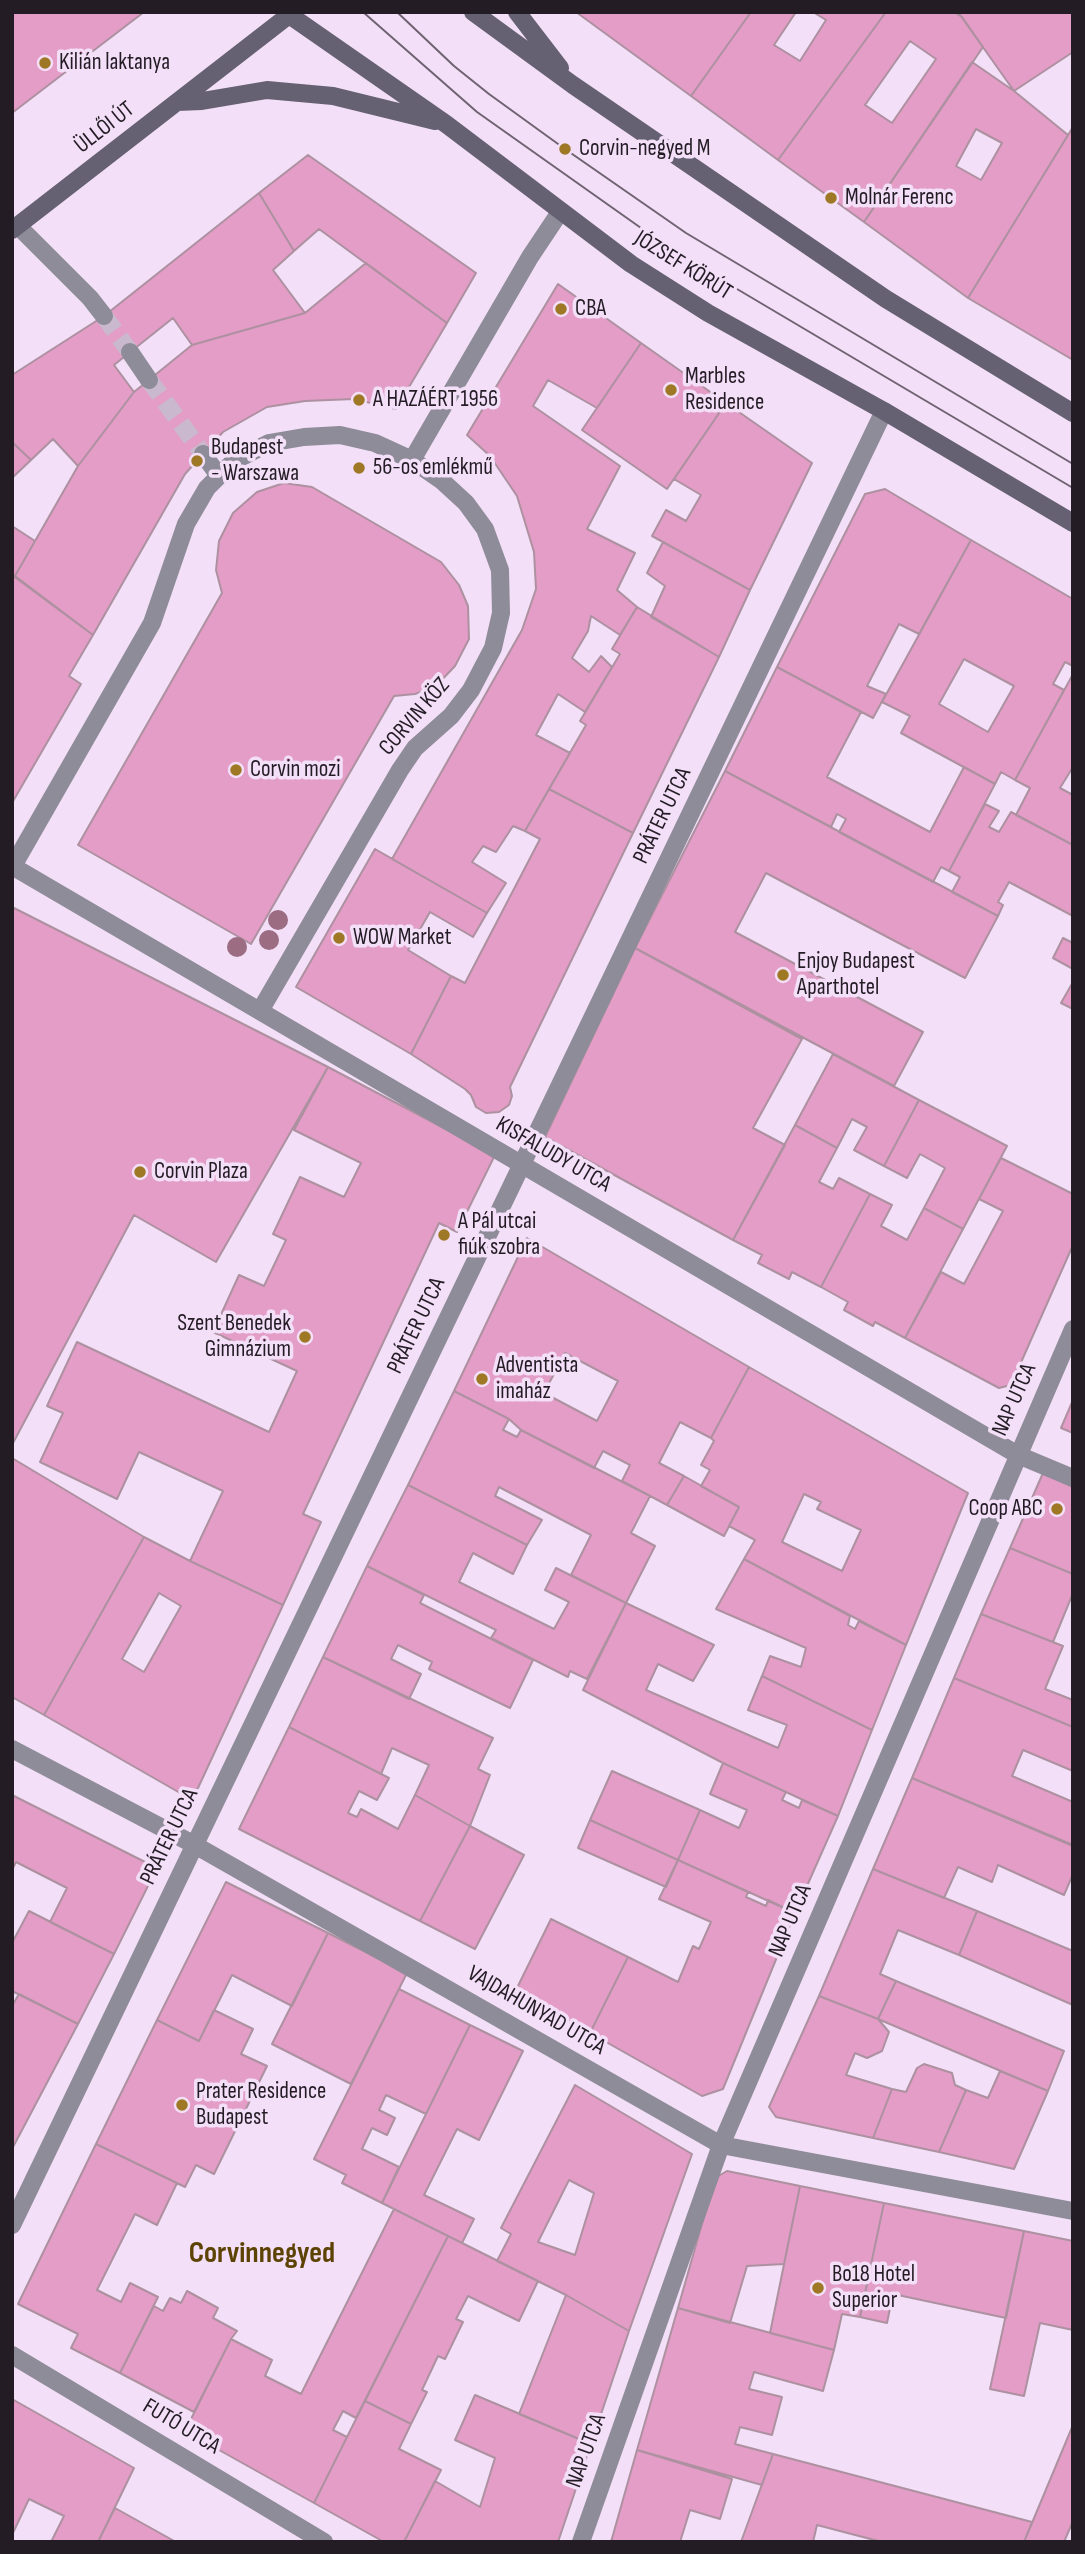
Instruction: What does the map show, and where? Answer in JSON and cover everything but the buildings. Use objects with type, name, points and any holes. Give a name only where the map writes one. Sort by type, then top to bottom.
[{"type":"main road","points":[[473,12],[573,85],[886,299],[1073,413]]},
{"type":"main road","points":[[517,12],[573,85]]},
{"type":"main road","name":"ÜLLŐI ÚT","points":[[15,228],[289,13]]},
{"type":"main road","name":"JÓZSEF KÖRÚT","points":[[289,13],[446,124],[631,264],[709,313],[884,411],[1073,523]]},
{"type":"main road","points":[[177,102],[202,101],[267,90],[332,96],[446,124]]},
{"type":"street","points":[[412,460],[530,257],[560,212]]},
{"type":"street","points":[[15,228],[90,298],[104,316]]},
{"type":"street","points":[[130,352],[149,380]]},
{"type":"street","name":"PRÁTER UTCA","points":[[12,2225],[884,411]]},
{"type":"street","name":"CORVIN KÖZ","points":[[12,866],[152,623],[186,524],[207,488],[234,461],[270,443],[304,437],[340,435],[375,443],[412,460],[466,503],[485,528],[500,570],[501,613],[493,648],[471,690],[451,716],[415,748],[400,770],[260,1011]]},
{"type":"street","points":[[203,454],[219,477]]},
{"type":"street","name":"KISFALUDY UTCA","points":[[12,866],[1018,1455],[1073,1478]]},
{"type":"street","name":"NAP UTCA","points":[[581,2542],[721,2145],[1073,1329]]},
{"type":"street","name":"VAJDAHUNYAD UTCA","points":[[12,1749],[193,1844],[721,2145],[1073,2211]]},
{"type":"street","name":"FUTÓ UTCA","points":[[12,2355],[324,2542]]},
{"type":"tunnel","points":[[104,316],[130,352]]},
{"type":"tunnel","points":[[149,380],[203,454]]},
{"type":"tram line","points":[[363,12],[477,112],[641,228],[710,273],[1073,488]]},
{"type":"tram line","points":[[397,12],[454,66],[489,94],[686,233],[1073,464]]},
{"type":"place","name":"Kilián laktanya","points":[[45,63]]},
{"type":"place","name":"Corvin-negyed M","points":[[565,149]]},
{"type":"place","name":"Molnár Ferenc","points":[[831,198]]},
{"type":"place","name":"CBA","points":[[561,309]]},
{"type":"place","name":"Marbles Residence","points":[[671,390]]},
{"type":"place","name":"A HAZÁÉRT 1956","points":[[359,400]]},
{"type":"place","name":"Budapest - Warszawa","points":[[197,461]]},
{"type":"place","name":"56-os emlékmű","points":[[359,468]]},
{"type":"place","name":"Corvin mozi","points":[[236,770]]},
{"type":"place","name":"WOW Market","points":[[339,938]]},
{"type":"place","name":"Enjoy Budapest Aparthotel","points":[[783,975]]},
{"type":"place","name":"Corvin Plaza","points":[[140,1172]]},
{"type":"place","name":"A Pál utcai fiúk szobra","points":[[444,1235]]},
{"type":"place","name":"Szent Benedek Gimnázium","points":[[305,1337]]},
{"type":"place","name":"Adventista imaház","points":[[482,1379]]},
{"type":"place","name":"Coop ABC","points":[[1057,1509]]},
{"type":"place","name":"Prater Residence Budapest","points":[[182,2105]]},
{"type":"place","name":"Bo18 Hotel Superior","points":[[818,2288]]},
{"type":"district","name":"Corvinnegyed","points":[[262,2254]]}]
